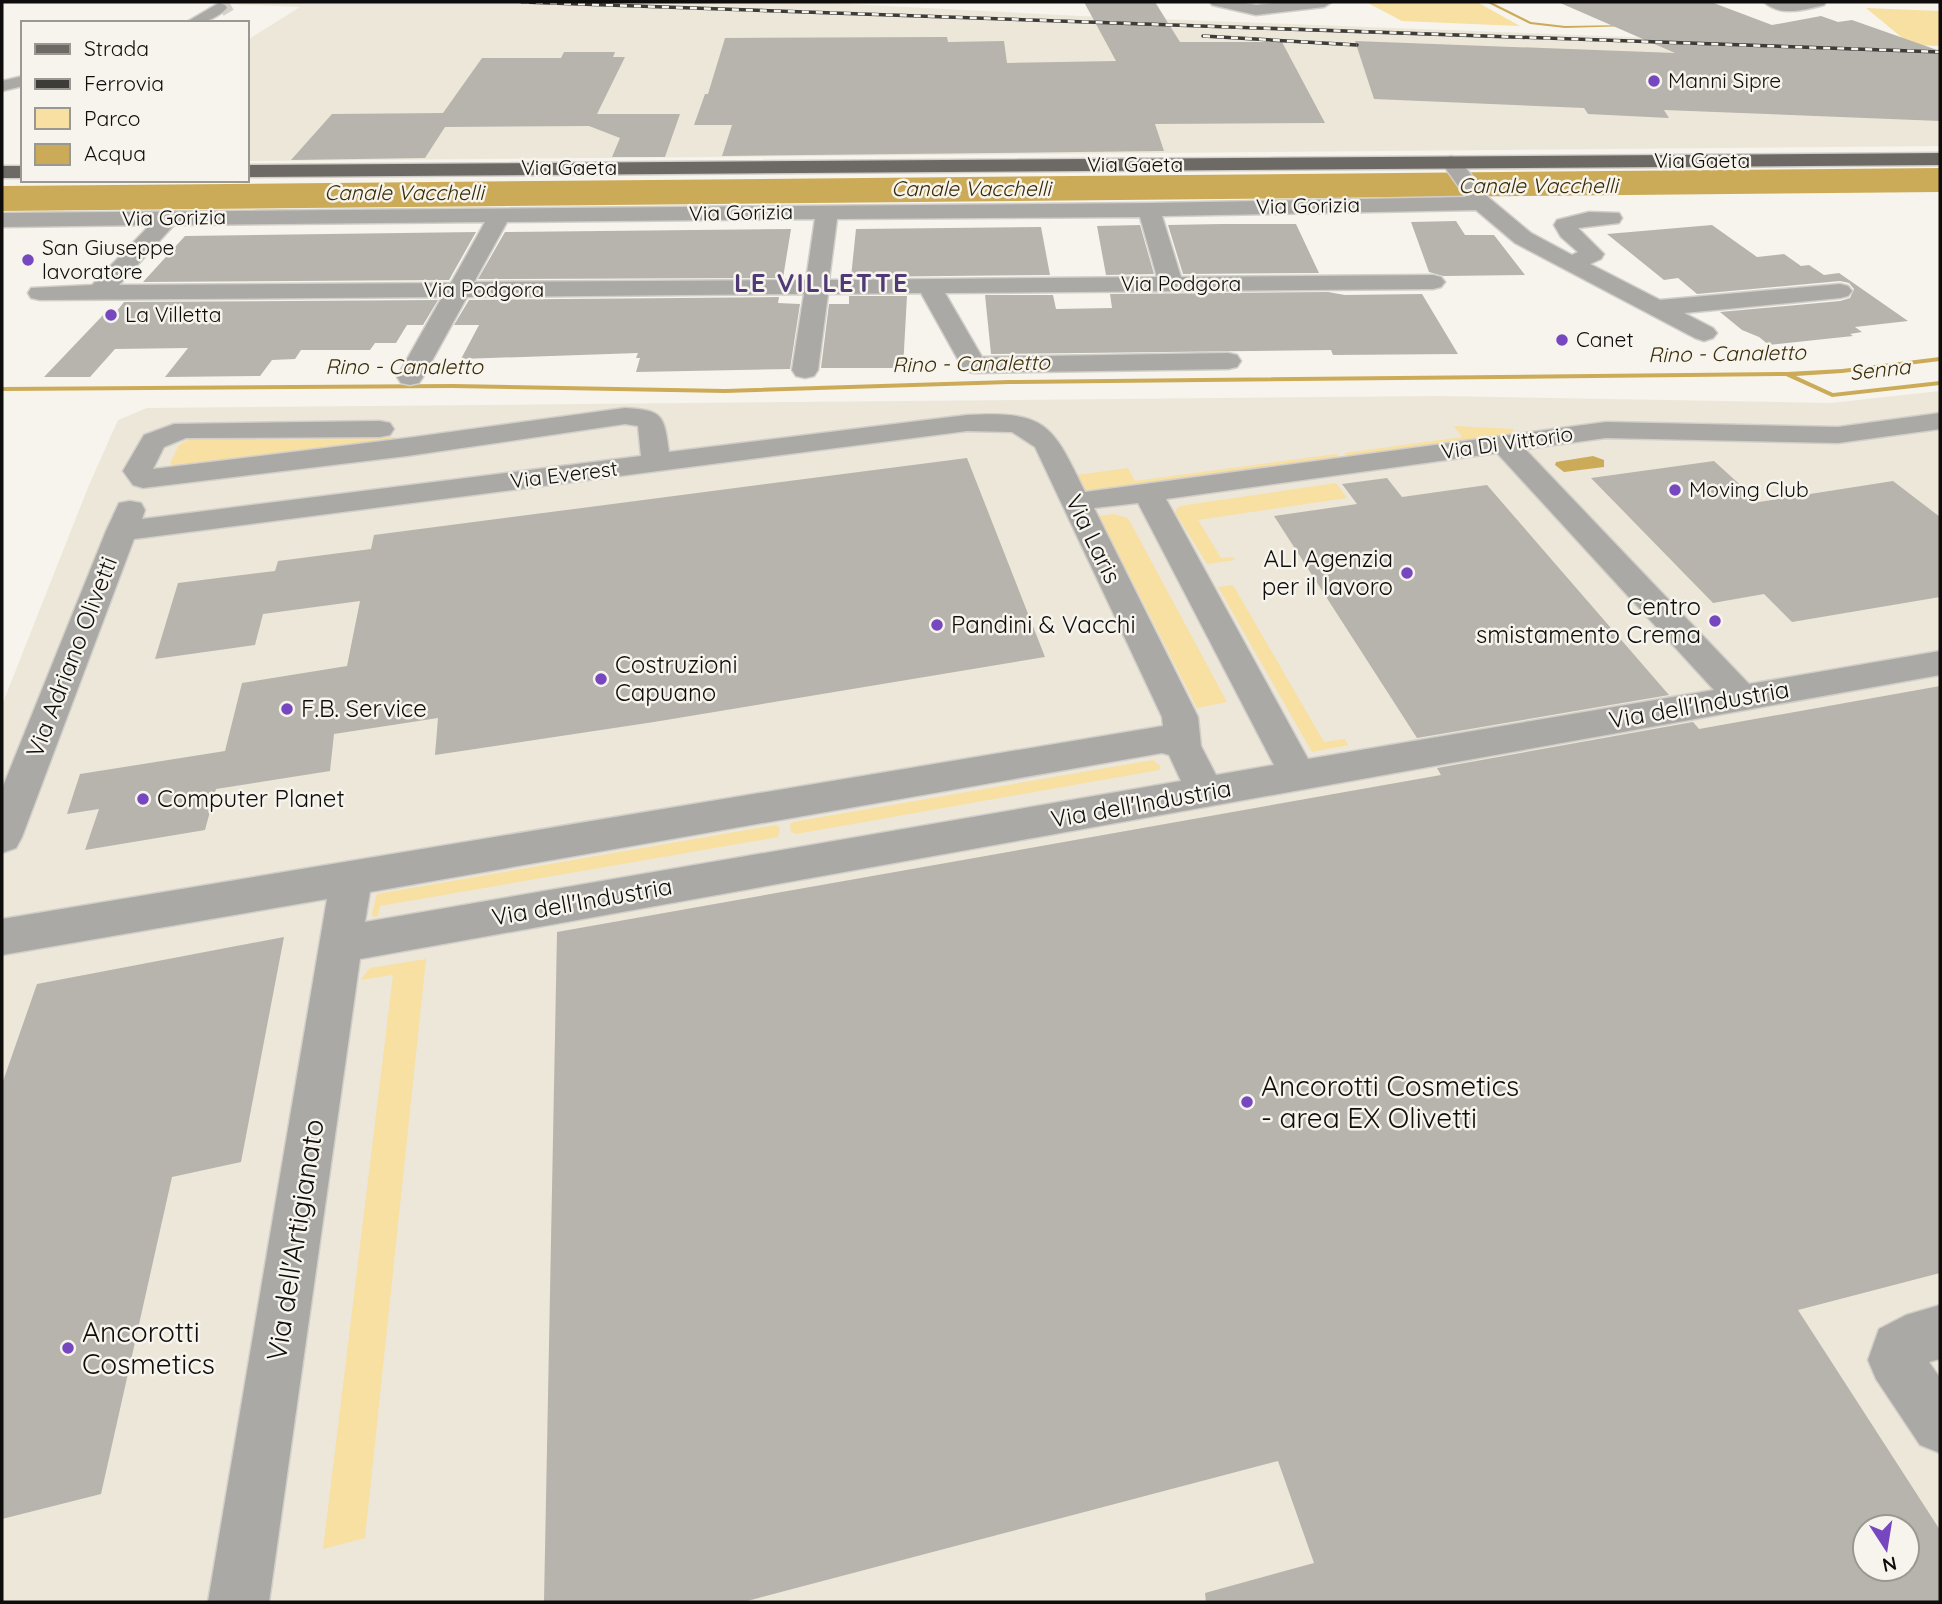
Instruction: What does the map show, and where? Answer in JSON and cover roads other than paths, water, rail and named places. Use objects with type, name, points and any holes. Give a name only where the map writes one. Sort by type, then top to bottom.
[{"type":"main road","name":"Via Gaeta","points":[[248,171],[1456,168],[1940,159]]},
{"type":"main road","points":[[2,172],[21,172]]},
{"type":"street","points":[[1218,2],[1256,10],[1324,2]]},
{"type":"street","points":[[1779,4],[1818,2]]},
{"type":"street","points":[[196,21],[219,8]]},
{"type":"street","points":[[2,86],[21,81]]},
{"type":"street","points":[[1456,168],[1479,199],[1523,238],[1703,333]]},
{"type":"street","name":"Via Gorizia","points":[[2,220],[1149,210],[1479,199]]},
{"type":"street","points":[[1149,210],[1171,284]]},
{"type":"street","points":[[806,370],[827,212]]},
{"type":"street","points":[[410,377],[500,215]]},
{"type":"street","points":[[98,293],[169,218]]},
{"type":"street","points":[[1569,263],[1593,254],[1565,225],[1572,221],[1611,218]]},
{"type":"street","name":"Via Podgora","points":[[40,293],[1433,282]]},
{"type":"street","points":[[929,286],[991,393],[1228,361]]},
{"type":"street","points":[[1658,308],[1840,291]]},
{"type":"street","name":"Via Everest","points":[[121,531],[967,424],[991,393]]},
{"type":"street","name":"Via Laris","points":[[991,393],[1047,443],[1180,717],[1183,746],[1206,793]]},
{"type":"street","points":[[143,479],[411,438],[625,416],[643,417],[651,422],[656,464]]},
{"type":"street","name":"Via Di Vittorio","points":[[1075,502],[1606,430],[1838,435],[1940,421]]},
{"type":"street","name":"Via Adriano Olivetti","points":[[2,837],[143,479],[138,471],[151,440],[164,433],[186,430],[411,438]]},
{"type":"street","points":[[1504,443],[1742,698]]},
{"type":"street","points":[[1147,492],[1299,777]]},
{"type":"street","name":"Via dell'Industria","points":[[341,944],[1940,663]]},
{"type":"street","name":"Via dell'Industria","points":[[2,937],[1147,741],[1164,739],[1183,746]]},
{"type":"street","name":"Via dell'Artigianato","points":[[238,1602],[351,878]]},
{"type":"street","points":[[1940,1332],[1906,1342],[1898,1348],[1895,1360],[1940,1425]]},
{"type":"water","name":"Canale Vacchelli","points":[[1940,168],[1940,192],[2,211],[2,186]]},
{"type":"water","points":[[1593,456],[1604,460],[1604,467],[1564,472],[1555,465],[1556,462]]},
{"type":"waterway","points":[[1488,2],[1530,23],[1565,27],[1627,26]]},
{"type":"waterway","name":"Rino - Canaletto","points":[[2,389],[453,386],[725,391],[1009,382],[1787,374],[1842,371],[1940,359]]},
{"type":"waterway","name":"Senna","points":[[1789,375],[1832,395],[1940,383]]},
{"type":"tunnel","points":[[219,8],[229,2]]},
{"type":"railway","points":[[522,2],[1940,52]]},
{"type":"railway","points":[[1203,36],[1357,45]]},
{"type":"place","name":"Manni Sipre","points":[[1654,81]]},
{"type":"place","name":"San Giuseppe lavoratore","points":[[28,260]]},
{"type":"place","name":"La Villetta","points":[[111,315]]},
{"type":"place","name":"Canet","points":[[1562,340]]},
{"type":"place","name":"Moving Club","points":[[1675,490]]},
{"type":"place","name":"ALI Agenzia per il lavoro","points":[[1407,573]]},
{"type":"place","name":"Centro smistamento Crema","points":[[1715,621]]},
{"type":"place","name":"Pandini & Vacchi","points":[[937,625]]},
{"type":"place","name":"Costruzioni Capuano","points":[[601,679]]},
{"type":"place","name":"F.B. Service","points":[[287,709]]},
{"type":"place","name":"Computer Planet","points":[[143,799]]},
{"type":"place","name":"Ancorotti Cosmetics - area EX Olivetti","points":[[1247,1102]]},
{"type":"place","name":"Ancorotti Cosmetics","points":[[68,1348]]},
{"type":"district","name":"LE VILLETTE","points":[[822,283]]}]
